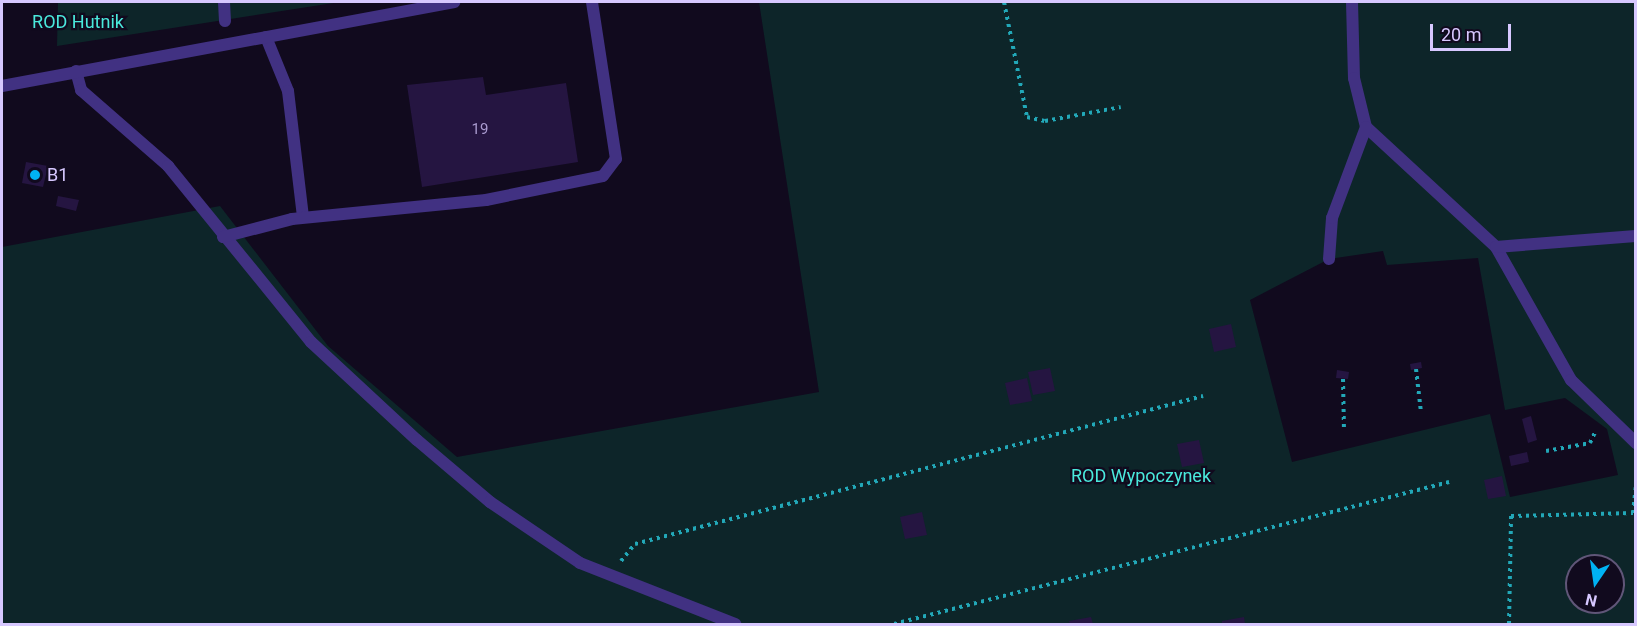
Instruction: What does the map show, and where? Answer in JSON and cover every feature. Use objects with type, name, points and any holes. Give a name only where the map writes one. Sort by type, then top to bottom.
[{"type":"lane","points":[[224,2],[225,21]]},
{"type":"lane","points":[[2,86],[454,2]]},
{"type":"lane","points":[[223,237],[303,218],[486,200],[603,176],[616,159],[592,2]]},
{"type":"lane","points":[[1352,2],[1354,78],[1366,127],[1496,247],[1571,380],[1635,443]]},
{"type":"lane","points":[[266,37],[288,91],[303,218]]},
{"type":"lane","points":[[76,71],[81,90],[168,166],[223,237],[311,342],[417,440],[490,502],[580,563],[735,624]]},
{"type":"lane","points":[[1329,259],[1332,218],[1366,127]]},
{"type":"lane","points":[[1496,247],[1635,236]]},
{"type":"path","points":[[1004,2],[1028,117],[1045,121],[1121,107]]},
{"type":"path","points":[[1416,369],[1421,412]]},
{"type":"path","points":[[1343,379],[1344,431]]},
{"type":"path","points":[[615,578],[622,557],[635,543],[1203,396]]},
{"type":"path","points":[[1546,451],[1590,443],[1599,423]]},
{"type":"path","points":[[894,624],[1449,482]]},
{"type":"path","points":[[1509,624],[1511,516],[1633,513],[1635,484]]},
{"type":"green space","name":"ROD Hutnik","points":[[58,2],[340,2],[57,46]]},
{"type":"green space","name":"ROD Wypoczynek","points":[[759,2],[1635,2],[1635,624],[2,624],[2,247],[220,206],[328,346],[457,457],[819,392]],"holes":[[[1383,251],[1387,265],[1478,258],[1505,410],[1565,398],[1607,429],[1618,475],[1510,497],[1490,414],[1292,462],[1250,300],[1329,259]]]},
{"type":"building","points":[[483,77],[486,95],[566,83],[578,162],[422,187],[407,85]]},
{"type":"building","name":"B1","points":[[26,162],[48,166],[43,187],[22,183]]},
{"type":"building","points":[[58,196],[79,200],[76,211],[56,206]]},
{"type":"building","points":[[1231,324],[1236,347],[1214,352],[1209,329]]},
{"type":"building","points":[[1421,362],[1422,368],[1411,370],[1410,364]]},
{"type":"building","points":[[1050,368],[1055,391],[1033,395],[1028,372]]},
{"type":"building","points":[[1337,370],[1349,372],[1348,379],[1336,378]]},
{"type":"building","points":[[1027,378],[1032,401],[1010,405],[1005,383]]},
{"type":"building","points":[[1531,416],[1537,440],[1528,443],[1522,419]]},
{"type":"building","points":[[1199,440],[1204,463],[1182,467],[1177,444]]},
{"type":"building","points":[[1527,452],[1529,462],[1511,466],[1509,456]]},
{"type":"building","points":[[1502,476],[1506,496],[1488,499],[1484,480]]},
{"type":"building","points":[[922,512],[927,535],[905,539],[900,517]]},
{"type":"building","points":[[1091,617],[1093,624],[1070,624],[1069,621]]},
{"type":"building","points":[[1244,617],[1245,624],[1222,624],[1222,621]]},
{"type":"place","name":"B1","points":[[35,175]]}]
